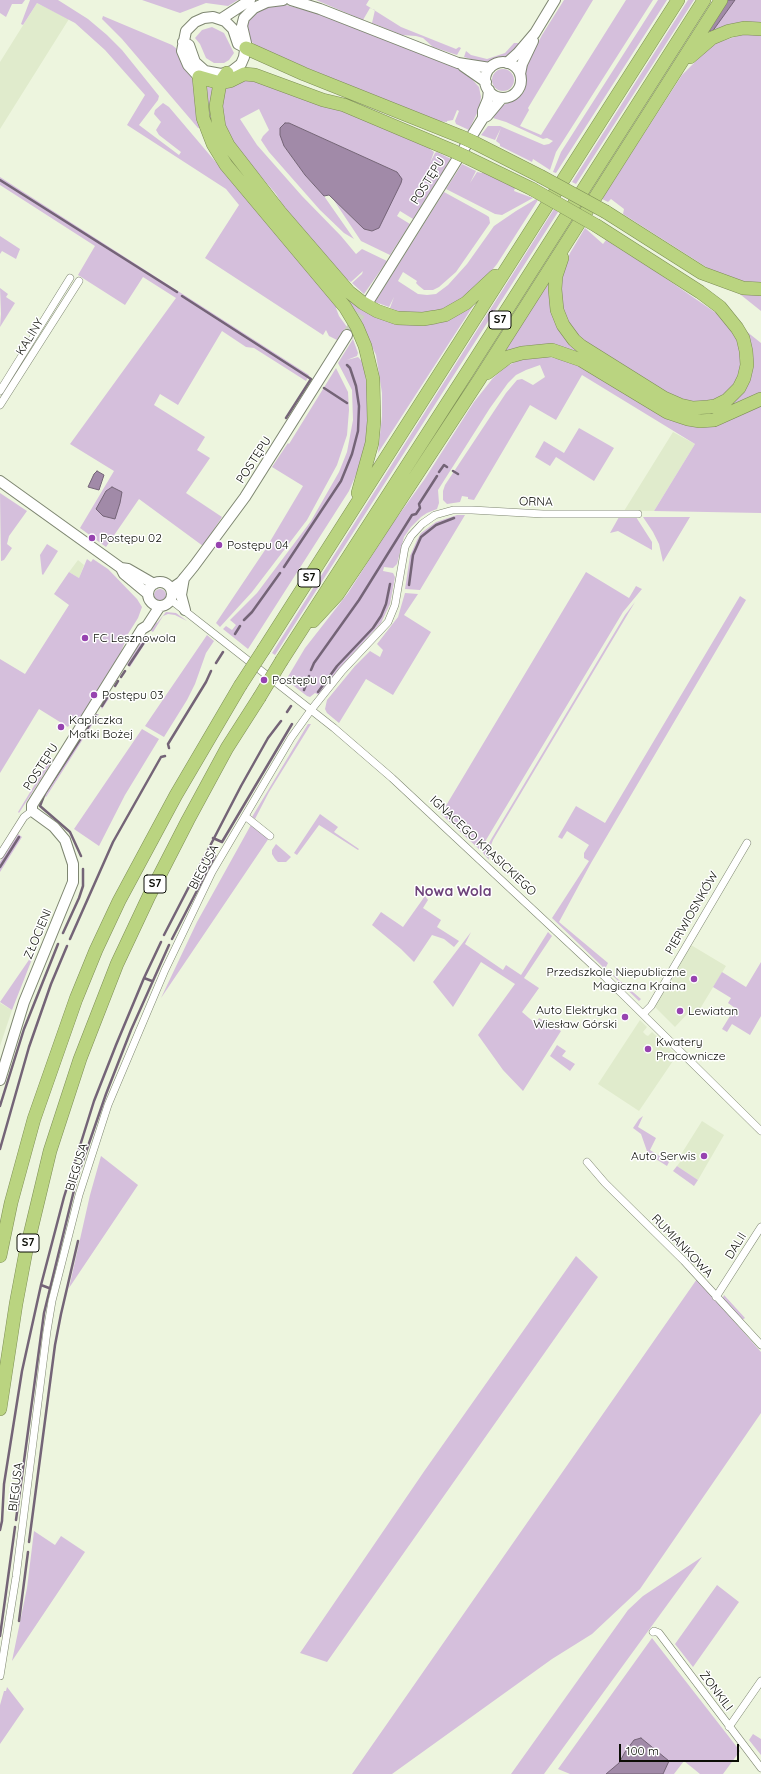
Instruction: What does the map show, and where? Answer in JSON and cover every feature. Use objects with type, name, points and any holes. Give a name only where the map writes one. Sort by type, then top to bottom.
[{"type":"highway","name":"S7","points":[[0,1256],[11,1203],[34,1119],[76,999],[96,950],[119,901],[162,821],[196,759],[240,686],[678,0]]},
{"type":"highway","name":"S7","points":[[0,1409],[16,1304],[50,1151],[80,1058],[117,964],[149,896],[223,755],[282,660],[704,0]]},
{"type":"highway","points":[[296,639],[337,595],[479,380],[721,0]]},
{"type":"highway","points":[[679,66],[712,38],[736,30],[761,29]]},
{"type":"highway","points":[[246,48],[304,74],[462,137],[540,176],[606,212],[702,273],[724,283],[743,288],[761,289]]},
{"type":"highway","points":[[241,64],[330,97],[344,105],[453,151],[532,189],[597,226],[700,292],[720,307],[743,338],[747,365],[744,378],[739,388],[727,400],[715,406],[693,408],[680,405],[664,398],[600,359],[574,340],[560,318],[555,299],[556,276],[572,234]]},
{"type":"highway","points":[[344,105],[323,100],[251,74],[244,74],[230,81],[224,78],[199,77],[204,124],[213,144],[226,165],[345,307],[365,346],[373,379],[374,421],[372,443],[354,508]]},
{"type":"highway","points":[[224,78],[216,106],[219,127],[228,145],[280,212],[356,298],[368,307],[387,315],[407,319],[422,319],[445,315],[466,303],[509,263]]},
{"type":"highway","points":[[479,380],[508,358],[522,353],[544,350],[567,354],[581,360],[667,412],[688,419],[700,421],[714,420],[761,399]]},
{"type":"street","points":[[221,19],[250,0]]},
{"type":"street","points":[[183,42],[189,45],[195,62],[202,68],[224,78],[241,64],[246,48],[246,39],[242,26],[244,18],[254,8],[267,2],[282,0]]},
{"type":"street","points":[[291,0],[314,7],[458,63],[490,68]]},
{"type":"street","points":[[487,86],[487,73],[490,68],[495,65],[507,63],[518,54],[535,33],[555,0]]},
{"type":"street","points":[[199,77],[191,70],[182,51],[186,31],[195,22],[208,17],[221,19],[233,29],[238,44],[246,48]]},
{"type":"street","points":[[458,63],[487,86],[495,96],[502,98],[514,95],[518,91],[521,80],[520,74],[522,64],[535,33]]},
{"type":"street","points":[[507,63],[514,66],[520,74]]},
{"type":"street","name":"POSTĘPU","points":[[483,118],[483,112],[488,99],[487,86]]},
{"type":"street","name":"POSTĘPU","points":[[370,299],[483,118],[487,116],[502,98]]},
{"type":"street","name":"KALINY","points":[[0,391],[70,278]]},
{"type":"street","name":"KALINY","points":[[0,405],[79,281]]},
{"type":"street","name":"POSTĘPU","points":[[171,589],[184,578],[245,497],[347,335]]},
{"type":"street","points":[[0,481],[121,568],[128,569],[154,584]]},
{"type":"street","name":"ORNA","points":[[435,515],[454,510],[543,514],[638,514]]},
{"type":"street","name":"BIEGUSA","points":[[0,1676],[16,1577],[52,1301],[79,1194],[108,1105],[165,970],[212,872],[291,738],[311,710],[346,667],[385,626],[393,614],[404,554],[408,541],[422,524],[435,515]]},
{"type":"street","points":[[121,568],[124,574],[149,598],[154,605],[166,605],[171,600],[171,589],[165,583],[159,582],[154,584],[150,588],[149,598]]},
{"type":"street","points":[[184,578],[181,595],[185,610]]},
{"type":"street","name":"POSTĘPU","points":[[142,629],[142,623],[149,611],[149,598]]},
{"type":"street","name":"IGNACEGO KRASICKIEGO","points":[[171,600],[311,710],[392,778],[643,1014],[761,1131]]},
{"type":"street","name":"POSTĘPU","points":[[0,855],[25,816],[32,811],[32,804],[142,629],[147,626],[160,606]]},
{"type":"street","name":"ZŁOCIENI","points":[[0,1080],[24,1002],[73,882],[74,864],[65,840],[54,827],[32,811]]},
{"type":"street","points":[[245,816],[270,836]]},
{"type":"street","name":"PIERWIOSNKÓW","points":[[643,1014],[651,1006],[747,843]]},
{"type":"street","name":"RUMIANKOWA","points":[[586,1162],[604,1183],[684,1262],[761,1345]]},
{"type":"street","name":"DALII","points":[[716,1297],[761,1227]]},
{"type":"street","name":"ŻONKILI","points":[[653,1632],[659,1633],[761,1768]]},
{"type":"street","points":[[730,1727],[761,1681]]},
{"type":"shaded area","points":[[0,0],[25,0],[22,4],[12,4],[6,17],[0,13]]},
{"type":"shaded area","points":[[30,0],[58,0],[88,19],[122,50],[159,96],[158,100],[139,125],[179,155],[181,152],[159,135],[156,130],[161,122],[154,114],[155,110],[163,103],[169,107],[338,306],[336,308],[339,316],[353,339],[342,332],[337,340],[329,336],[326,330],[323,335],[205,258],[239,205],[226,189],[127,125],[145,95],[105,50],[75,23],[37,3],[23,25],[21,24]]},
{"type":"shaded area","points":[[142,0],[238,0],[228,6],[206,3],[180,13]]},
{"type":"shaded area","points":[[316,0],[369,0],[366,5],[372,9],[370,8],[363,20]]},
{"type":"shaded area","points":[[564,0],[593,0],[528,108],[529,110],[520,126],[541,135],[626,0],[653,0],[556,152],[550,170],[533,159],[532,162],[500,146],[500,144],[496,141],[501,128],[495,140],[481,135],[488,126],[500,126],[544,145],[553,141],[547,138],[543,139],[506,122],[493,118],[501,106],[515,100],[524,92],[527,64],[542,35]]},
{"type":"shaded area","points":[[658,0],[667,0],[556,173],[553,172],[561,152]]},
{"type":"shaded area","points":[[688,0],[694,0],[576,184],[572,182]]},
{"type":"shaded area","points":[[726,0],[761,0],[761,26],[700,44]]},
{"type":"shaded area","points":[[727,0],[735,0],[712,32],[709,30]]},
{"type":"shaded area","points":[[37,3],[69,19],[0,129],[0,62]]},
{"type":"shaded area","points":[[275,5],[286,5],[317,13],[470,74],[469,76],[479,87],[481,97],[479,109],[469,130],[456,124],[455,121],[459,111],[457,110],[453,120],[447,122],[434,121],[257,47],[250,40],[248,21],[261,9]]},
{"type":"shaded area","points":[[375,11],[401,27],[456,49],[459,47],[461,48],[457,55],[433,47],[423,38],[402,35],[372,23]]},
{"type":"shaded area","points":[[103,16],[172,45],[177,49],[185,70],[195,80],[200,128],[198,128],[122,39],[102,19]]},
{"type":"shaded area","points":[[212,27],[224,33],[234,53],[229,60],[224,63],[214,63],[206,58],[200,44],[195,38],[202,30]]},
{"type":"shaded area","points":[[744,34],[761,35],[761,284],[743,283],[714,272],[623,214],[624,209],[611,199],[608,202],[602,199],[682,75],[716,43]]},
{"type":"shaded area","points":[[514,43],[520,43],[509,56],[497,58],[485,63],[464,57],[466,51],[471,55],[487,59],[505,53]]},
{"type":"shaded area","points":[[499,69],[507,69],[514,76],[514,84],[507,91],[499,91],[492,84],[492,76]]},
{"type":"shaded area","points":[[241,79],[267,83],[357,117],[430,147],[430,149],[434,152],[430,163],[437,152],[451,159],[413,219],[400,211],[397,216],[410,224],[390,255],[361,241],[333,199],[364,229],[372,231],[397,172],[289,123],[285,123],[284,146],[305,175],[324,196],[354,239],[344,233],[320,210],[269,152],[261,140],[269,130],[259,109],[240,119],[257,145],[356,254],[362,249],[387,261],[364,294],[352,283],[362,274],[363,271],[351,282],[348,280],[345,282],[289,215],[276,194],[235,146],[227,132],[221,109],[225,88]]},
{"type":"shaded area","points":[[204,86],[213,88],[211,97],[211,114],[343,290],[393,322],[475,303],[378,453],[382,416],[382,393],[376,355],[367,336],[232,165],[212,135]]},
{"type":"shaded area","points":[[285,123],[289,123],[397,172],[402,179],[401,183],[379,228],[372,231],[364,229],[329,195],[324,196],[305,175],[284,146],[280,135],[280,128]]},
{"type":"shaded area","points":[[462,164],[476,171],[470,183],[477,172],[483,172],[515,188],[514,191],[533,198],[502,215],[495,214],[446,189]]},
{"type":"shaded area","points":[[0,177],[309,375],[306,381],[254,348],[246,347],[222,331],[178,405],[160,394],[154,405],[205,437],[197,450],[210,458],[186,493],[222,517],[203,546],[139,499],[106,547],[80,528],[114,471],[70,444],[176,298],[143,277],[125,305],[78,275],[95,246],[0,185]]},
{"type":"shaded area","points":[[444,192],[489,217],[490,223],[456,272],[439,287],[433,290],[424,290],[416,283],[417,281],[403,272],[398,281],[418,294],[436,294],[448,285],[467,264],[494,226],[536,199],[538,200],[497,264],[484,280],[467,296],[445,309],[428,315],[394,313],[395,310],[390,308],[394,297],[389,307],[375,302]]},
{"type":"shaded area","points":[[554,209],[558,212],[275,655],[272,653]]},
{"type":"shaded area","points":[[585,228],[603,244],[606,240],[658,273],[719,315],[735,334],[743,353],[738,378],[730,389],[717,399],[702,403],[680,400],[589,347],[569,327],[563,311],[560,284],[563,269],[570,253]]},
{"type":"shaded area","points":[[0,236],[20,249],[16,259],[2,251],[0,254]]},
{"type":"shaded area","points":[[548,276],[550,277],[549,292],[555,319],[568,341],[588,357],[659,401],[686,412],[702,413],[714,410],[731,402],[741,391],[750,370],[751,350],[741,327],[761,343],[761,394],[733,408],[716,414],[696,416],[671,409],[576,353],[563,348],[548,345],[523,346],[499,357],[498,356]]},
{"type":"shaded area","points":[[0,288],[8,294],[6,297],[15,303],[0,327],[1,314]]},
{"type":"shaded area","points":[[736,291],[753,295],[761,295],[761,311]]},
{"type":"shaded area","points":[[353,339],[358,353],[357,356],[347,360],[358,357],[363,362],[369,399],[367,439],[358,470],[349,491],[248,649],[223,629],[226,626],[232,630],[236,625],[230,620],[257,593],[311,521],[339,472],[347,452],[353,420],[352,390],[338,363]]},
{"type":"shaded area","points":[[542,356],[559,359],[578,366],[677,421],[761,405],[761,513],[654,511],[695,444],[582,375],[556,420],[530,405],[474,500],[462,496],[460,502],[447,504],[443,500],[445,485],[506,393],[517,380],[522,379],[533,385],[545,377],[540,365],[526,370],[516,375],[508,383],[490,408],[438,490],[439,503],[437,509],[421,517],[411,527],[404,537],[397,564],[393,568],[384,567],[383,571],[393,573],[395,577],[390,604],[381,623],[339,669],[319,695],[315,693],[310,697],[307,696],[286,680],[305,648],[348,593],[393,523],[424,480],[474,402],[493,378],[507,366],[524,358]]},
{"type":"shaded area","points":[[336,368],[348,392],[349,410],[347,435],[337,465],[307,520],[252,592],[220,627],[216,623],[265,550],[303,486],[272,467],[288,443],[289,444]]},
{"type":"shaded area","points":[[579,428],[614,448],[594,481],[556,457],[550,466],[535,457],[544,441],[564,453]]},
{"type":"shaded area","points":[[673,432],[695,444],[654,511],[624,511]]},
{"type":"shaded area","points":[[97,471],[104,475],[99,490],[88,487]]},
{"type":"shaded area","points":[[112,487],[122,492],[115,519],[103,516],[96,509],[106,491]]},
{"type":"shaded area","points":[[0,493],[27,511],[9,536],[7,544],[12,548],[4,560],[1,561]]},
{"type":"shaded area","points":[[457,515],[465,515],[420,590],[405,589],[410,556],[421,533],[436,522]]},
{"type":"shaded area","points":[[619,517],[636,517],[652,542],[652,550],[618,531],[610,533]]},
{"type":"shaded area","points":[[643,517],[690,517],[663,562],[659,544]]},
{"type":"shaded area","points":[[47,544],[58,551],[43,575],[40,555]]},
{"type":"shaded area","points":[[87,559],[91,562],[93,559],[108,569],[137,599],[142,607],[138,618],[128,634],[121,652],[77,723],[71,722],[68,727],[39,709],[0,773],[0,659],[25,674],[69,605],[54,594],[69,572],[79,578]]},
{"type":"shaded area","points":[[78,560],[84,565],[79,578],[69,572]]},
{"type":"shaded area","points":[[586,572],[629,598],[636,586],[642,589],[623,612],[480,850],[441,814]]},
{"type":"shaded area","points":[[158,589],[162,589],[166,595],[162,601],[158,601],[154,597],[154,593]]},
{"type":"shaded area","points":[[405,593],[418,594],[404,615],[431,632],[393,695],[366,679],[339,723],[327,713],[325,709],[327,700],[355,666],[370,651],[380,657],[383,650],[377,644],[398,617]]},
{"type":"shaded area","points":[[740,596],[746,600],[591,863],[559,922],[608,963],[605,969],[552,918],[589,861],[584,858],[584,853],[589,845],[567,831],[562,839],[558,837],[576,806],[605,823]]},
{"type":"shaded area","points":[[635,602],[493,840],[488,853],[489,860],[483,853],[625,615]]},
{"type":"shaded area","points":[[166,612],[176,613],[187,621],[175,615],[168,614],[163,616],[153,632],[150,630],[156,622],[157,623]]},
{"type":"shaded area","points":[[145,635],[149,637],[130,667],[126,664]]},
{"type":"shaded area","points":[[207,635],[214,641],[206,653],[195,684],[187,700],[164,737],[145,726]]},
{"type":"shaded area","points":[[109,692],[112,694],[102,709],[100,705]]},
{"type":"shaded area","points":[[95,714],[99,714],[46,797],[43,795]]},
{"type":"shaded area","points":[[308,724],[311,724],[269,792],[255,819],[252,817]]},
{"type":"shaded area","points":[[142,729],[159,739],[125,795],[99,846],[74,829]]},
{"type":"shaded area","points":[[51,758],[53,760],[19,813],[18,812]]},
{"type":"shaded area","points":[[320,814],[338,827],[334,832],[359,849],[358,850],[319,825],[297,855],[294,853]]},
{"type":"shaded area","points":[[252,823],[269,838],[161,998],[197,922]]},
{"type":"shaded area","points":[[18,834],[22,837],[0,872],[0,862]]},
{"type":"shaded area","points":[[276,844],[291,857],[286,862],[278,862],[272,854],[272,850]]},
{"type":"shaded area","points":[[425,896],[428,900],[423,908],[441,920],[437,927],[459,941],[454,947],[444,939],[432,935],[414,962],[372,925],[381,912],[403,927]]},
{"type":"shaded area","points":[[471,932],[465,944],[503,970],[506,965],[521,975],[548,932],[552,936],[524,978],[539,988],[522,1012],[536,1024],[539,1018],[561,1031],[523,1091],[503,1070],[478,1035],[515,984],[481,962],[453,1007],[433,982]]},
{"type":"shaded area","name":"Przedszkole Niepubliczne Magiczna Kraina","points":[[691,945],[726,966],[695,1017],[689,1012],[675,1027],[654,1006]]},
{"type":"shaded area","points":[[34,954],[12,1010],[0,1002]]},
{"type":"shaded area","points":[[761,962],[761,1016],[750,1035],[732,1024],[727,1032],[722,1029],[735,1008],[728,1003],[731,998],[713,987],[722,972],[746,987]]},
{"type":"shaded area","points":[[612,970],[612,974],[641,999],[639,1001],[610,973]]},
{"type":"shaded area","points":[[0,1003],[12,1010],[0,1046]]},
{"type":"shaded area","points":[[640,1020],[647,1027],[643,1032],[646,1035],[648,1036],[652,1032],[677,1055],[639,1111],[598,1084]]},
{"type":"shaded area","points":[[557,1045],[566,1051],[562,1056],[575,1064],[570,1071],[550,1056]]},
{"type":"shaded area","points":[[643,1116],[638,1127],[656,1138],[650,1150],[669,1162],[667,1166],[648,1154],[641,1134],[633,1128]]},
{"type":"shaded area","points":[[702,1121],[724,1135],[698,1180],[677,1166],[683,1158],[680,1156]]},
{"type":"shaded area","points":[[101,1156],[138,1185],[69,1288],[90,1195]]},
{"type":"shaded area","points":[[677,1166],[698,1180],[694,1186],[673,1171]]},
{"type":"shaded area","points":[[576,1256],[598,1277],[327,1662],[300,1653],[425,1470]]},
{"type":"shaded area","points":[[697,1279],[761,1352],[761,1413],[640,1589],[592,1634],[552,1659],[392,1774],[352,1774]]},
{"type":"shaded area","points":[[724,1295],[745,1318],[742,1320],[722,1300]]},
{"type":"shaded area","points":[[34,1531],[55,1545],[61,1536],[85,1552],[12,1661],[27,1588]]},
{"type":"shaded area","points":[[702,1557],[544,1774],[511,1774],[628,1610],[643,1596]]},
{"type":"shaded area","points":[[717,1585],[739,1602],[693,1667],[675,1644]]},
{"type":"shaded area","points":[[652,1638],[740,1751],[723,1774],[700,1774],[684,1761],[674,1774],[570,1774],[558,1769]]},
{"type":"shaded area","points":[[7,1687],[24,1709],[0,1744],[0,1705],[4,1691],[6,1691]]},
{"type":"shaded area","points":[[753,1734],[761,1739],[761,1755],[749,1740]]},
{"type":"shaded area","points":[[641,1738],[669,1761],[663,1774],[606,1774],[619,1763],[634,1740]]},
{"type":"waterway","points":[[0,180],[177,292]]},
{"type":"waterway","points":[[182,296],[311,379],[286,418]]},
{"type":"waterway","points":[[284,567],[341,481],[352,454],[358,431],[359,406],[356,386],[350,368],[347,365]]},
{"type":"waterway","points":[[324,388],[347,403]]},
{"type":"waterway","points":[[439,472],[444,465],[447,467]]},
{"type":"waterway","points":[[453,471],[458,474]]},
{"type":"waterway","points":[[311,670],[314,663],[359,600],[412,515],[416,514],[420,508],[419,504],[437,476]]},
{"type":"waterway","points":[[409,585],[413,555],[421,537],[436,525],[454,518]]},
{"type":"waterway","points":[[244,620],[252,612],[280,573]]},
{"type":"waterway","points":[[318,692],[337,666],[373,628],[381,616],[386,604],[390,584]]},
{"type":"waterway","points":[[235,634],[240,626]]},
{"type":"waterway","points":[[129,665],[147,638]]},
{"type":"waterway","points":[[216,663],[223,652]]},
{"type":"waterway","points":[[121,677],[125,671]]},
{"type":"waterway","points":[[169,748],[168,744],[206,682],[211,671]]},
{"type":"waterway","points":[[304,690],[309,676]]},
{"type":"waterway","points":[[115,686],[118,681]]},
{"type":"waterway","points":[[102,706],[108,696]]},
{"type":"waterway","points":[[287,712],[291,706]]},
{"type":"waterway","points":[[81,856],[70,832],[40,806],[45,793],[96,715]]},
{"type":"waterway","points":[[164,935],[241,786],[268,738],[281,721]]},
{"type":"waterway","points":[[213,838],[222,842],[292,724]]},
{"type":"waterway","points":[[70,939],[113,842],[161,757],[165,756]]},
{"type":"waterway","points":[[0,867],[19,837]]},
{"type":"waterway","points":[[172,939],[215,856]]},
{"type":"waterway","points":[[63,933],[83,886],[83,869]]},
{"type":"waterway","points":[[0,1530],[2,1521],[4,1484],[22,1371],[41,1285],[64,1197],[94,1101],[144,978],[161,942]]},
{"type":"waterway","points":[[0,1106],[24,1029],[58,944]]},
{"type":"waterway","points":[[16,1520],[44,1313],[77,1178],[106,1094],[131,1030],[169,945]]},
{"type":"waterway","points":[[0,1149],[29,1047],[51,984],[67,946]]},
{"type":"waterway","points":[[144,978],[152,981]]},
{"type":"waterway","points":[[29,1542],[55,1345],[78,1241]]},
{"type":"waterway","points":[[41,1285],[49,1288]]},
{"type":"waterway","points":[[0,1636],[15,1527]]},
{"type":"waterway","points":[[19,1621],[28,1552]]},
{"type":"tunnel","points":[[347,335],[369,300]]},
{"type":"place","name":"Postępu 02","points":[[92,538]]},
{"type":"place","name":"Postępu 04","points":[[219,545]]},
{"type":"place","name":"FC Lesznowola","points":[[85,638]]},
{"type":"place","name":"Postępu 01","points":[[264,680]]},
{"type":"place","name":"Postępu 03","points":[[94,695]]},
{"type":"place","name":"Kapliczka Matki Bożej","points":[[61,727]]},
{"type":"place","name":"Przedszkole Niepubliczne Magiczna Kraina","points":[[694,979]]},
{"type":"place","name":"Lewiatan","points":[[680,1011]]},
{"type":"place","name":"Auto Elektryka Wiesław Górski","points":[[625,1017]]},
{"type":"place","name":"Kwatery Pracownicze","points":[[648,1049]]},
{"type":"place","name":"Auto Serwis","points":[[704,1156]]},
{"type":"district","name":"Nowa Wola","points":[[453,892]]}]
